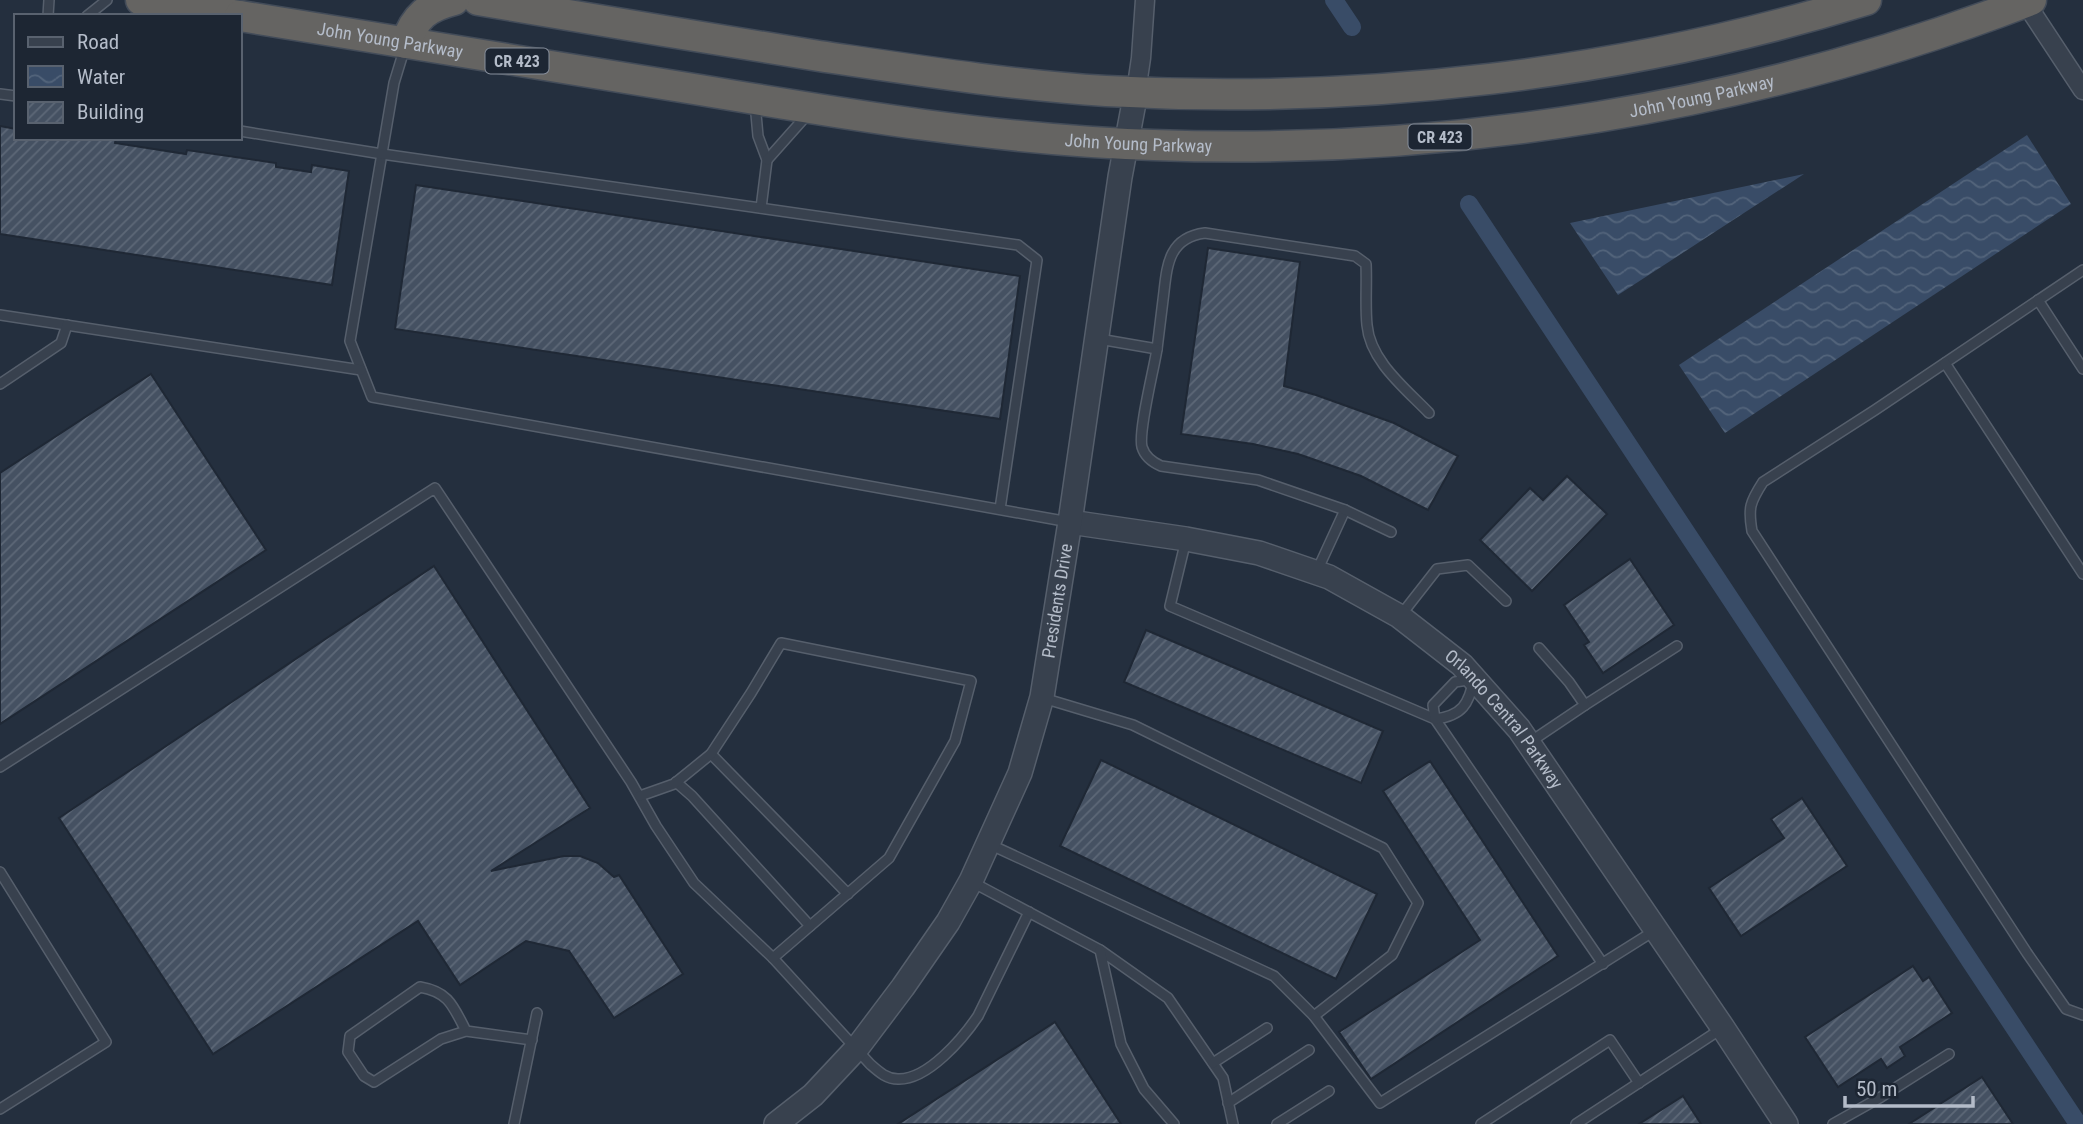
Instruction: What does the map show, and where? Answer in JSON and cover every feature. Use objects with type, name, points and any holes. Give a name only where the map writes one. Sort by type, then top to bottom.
[{"type":"highway","name":"John Young Parkway","points":[[141,0],[227,14]]},
{"type":"highway","points":[[406,43],[411,28],[421,14],[437,4],[453,0]]},
{"type":"highway","points":[[478,0],[935,74],[1136,92],[1226,94],[1431,86],[1589,64],[1697,44],[1866,0]]},
{"type":"highway","points":[[1919,39],[1967,0]]},
{"type":"highway","name":"John Young Parkway","points":[[242,16],[886,121],[991,134],[1126,144],[1221,147],[1296,146],[1445,136],[1616,114],[1796,75],[1919,39],[2027,1]]},
{"type":"street","name":"Presidents Drive","points":[[776,1124],[813,1095],[856,1048],[903,987],[948,922],[971,881],[1020,773],[1042,697],[1136,92],[1145,0]]},
{"type":"street","points":[[2027,1],[2083,90]]},
{"type":"street","name":"Orlando Central Parkway","points":[[1070,522],[1186,539],[1259,554],[1316,573],[1399,616],[1462,665],[1519,729],[1786,1124]]},
{"type":"lane","points":[[90,14],[107,0]]},
{"type":"lane","points":[[406,43],[394,83],[350,341],[372,397],[1070,522]]},
{"type":"lane","points":[[755,99],[758,136],[767,160],[761,208]]},
{"type":"lane","points":[[767,160],[813,109]]},
{"type":"lane","points":[[242,131],[1018,246],[1037,260],[1000,509]]},
{"type":"lane","points":[[1391,532],[1345,510],[1258,480],[1161,466],[1145,455],[1141,438],[1169,259],[1179,244],[1188,237],[1205,233],[1354,256],[1366,264],[1367,326],[1371,342],[1388,370],[1429,413]]},
{"type":"lane","points":[[2083,270],[1763,482],[1752,498],[1749,513],[1752,531],[2027,953],[2066,1009],[2083,1016]]},
{"type":"lane","points":[[2038,300],[2083,369]]},
{"type":"lane","points":[[0,315],[361,370]]},
{"type":"lane","points":[[0,384],[61,343],[67,325]]},
{"type":"lane","points":[[1097,339],[1157,349]]},
{"type":"lane","points":[[1945,363],[2083,574]]},
{"type":"lane","points":[[0,767],[435,488],[640,796],[656,826],[694,883],[773,958],[884,1076],[899,1079],[916,1076],[945,1056],[969,1029],[1029,912]]},
{"type":"lane","points":[[1316,573],[1345,510]]},
{"type":"lane","points":[[1186,539],[1170,606],[1436,719],[1452,717],[1470,701],[1474,679],[1455,682],[1433,705],[1436,719],[1602,964]]},
{"type":"lane","points":[[1399,616],[1437,569],[1468,565],[1506,601]]},
{"type":"lane","points":[[640,796],[676,782],[711,754],[781,643],[971,681],[955,741],[889,859],[773,958]]},
{"type":"lane","points":[[1528,743],[1677,646]]},
{"type":"lane","points":[[1539,648],[1585,705]]},
{"type":"lane","points":[[1042,697],[1133,725],[1383,848],[1418,903],[1392,955],[1314,1016]]},
{"type":"lane","points":[[711,754],[848,894]]},
{"type":"lane","points":[[676,782],[692,796],[810,926]]},
{"type":"lane","points":[[989,844],[1274,976],[1314,1016],[1380,1103],[1656,930]]},
{"type":"lane","points":[[0,872],[106,1042],[0,1110]]},
{"type":"lane","points":[[971,881],[1100,950],[1168,999],[1223,1078],[1233,1124]]},
{"type":"lane","points":[[1100,950],[1121,1044],[1144,1089],[1174,1124]]},
{"type":"lane","points":[[466,1031],[450,1000],[435,989],[420,987],[350,1036],[348,1052],[364,1076],[374,1082],[441,1039],[466,1031],[532,1040]]},
{"type":"lane","points":[[514,1124],[537,1013]]},
{"type":"lane","points":[[1213,1063],[1268,1028]]},
{"type":"lane","points":[[1576,1124],[1723,1028]]},
{"type":"lane","points":[[1481,1124],[1610,1040],[1639,1083]]},
{"type":"lane","points":[[1228,1102],[1308,1051]]},
{"type":"lane","points":[[1833,1124],[1949,1054]]},
{"type":"lane","points":[[1277,1124],[1329,1091]]},
{"type":"water","points":[[2027,135],[2071,204],[1725,433],[1679,365]]},
{"type":"water","points":[[1804,174],[1618,295],[1570,223]]},
{"type":"building","points":[[0,126],[14,129],[14,140],[116,140],[115,143],[186,154],[187,150],[276,163],[276,167],[311,172],[312,165],[349,171],[332,285],[0,234]]},
{"type":"building","points":[[416,185],[1020,276],[1000,419],[395,329]]},
{"type":"building","points":[[1208,248],[1300,262],[1284,386],[1394,423],[1458,456],[1428,510],[1361,476],[1298,454],[1253,444],[1181,434]]},
{"type":"building","points":[[151,374],[266,550],[0,724],[0,473]]},
{"type":"building","points":[[1567,476],[1607,514],[1532,591],[1480,540],[1530,488],[1543,500]]},
{"type":"building","points":[[1630,559],[1674,625],[1603,673],[1584,645],[1589,642],[1564,605]]},
{"type":"building","points":[[434,566],[590,808],[491,871],[564,856],[580,856],[598,863],[614,877],[619,875],[683,974],[614,1018],[569,951],[526,941],[460,985],[418,921],[213,1054],[59,818]]},
{"type":"building","points":[[1146,630],[1383,731],[1361,783],[1124,682]]},
{"type":"building","points":[[1101,760],[1377,894],[1336,979],[1060,846]]},
{"type":"building","points":[[1430,761],[1558,956],[1371,1079],[1339,1032],[1480,940],[1383,791]]},
{"type":"building","points":[[1802,798],[1847,866],[1741,936],[1709,888],[1784,838],[1771,819]]},
{"type":"building","points":[[1913,966],[1923,981],[1929,977],[1952,1013],[1900,1047],[1905,1056],[1887,1068],[1881,1059],[1838,1087],[1805,1037]]},
{"type":"building","points":[[1055,1022],[1121,1124],[898,1124]]},
{"type":"building","points":[[1982,1077],[2013,1124],[1909,1124]]},
{"type":"building","points":[[1683,1096],[1701,1124],[1639,1124]]},
{"type":"waterway","points":[[1334,0],[1352,27]]},
{"type":"waterway","points":[[1469,204],[2078,1124]]}]
